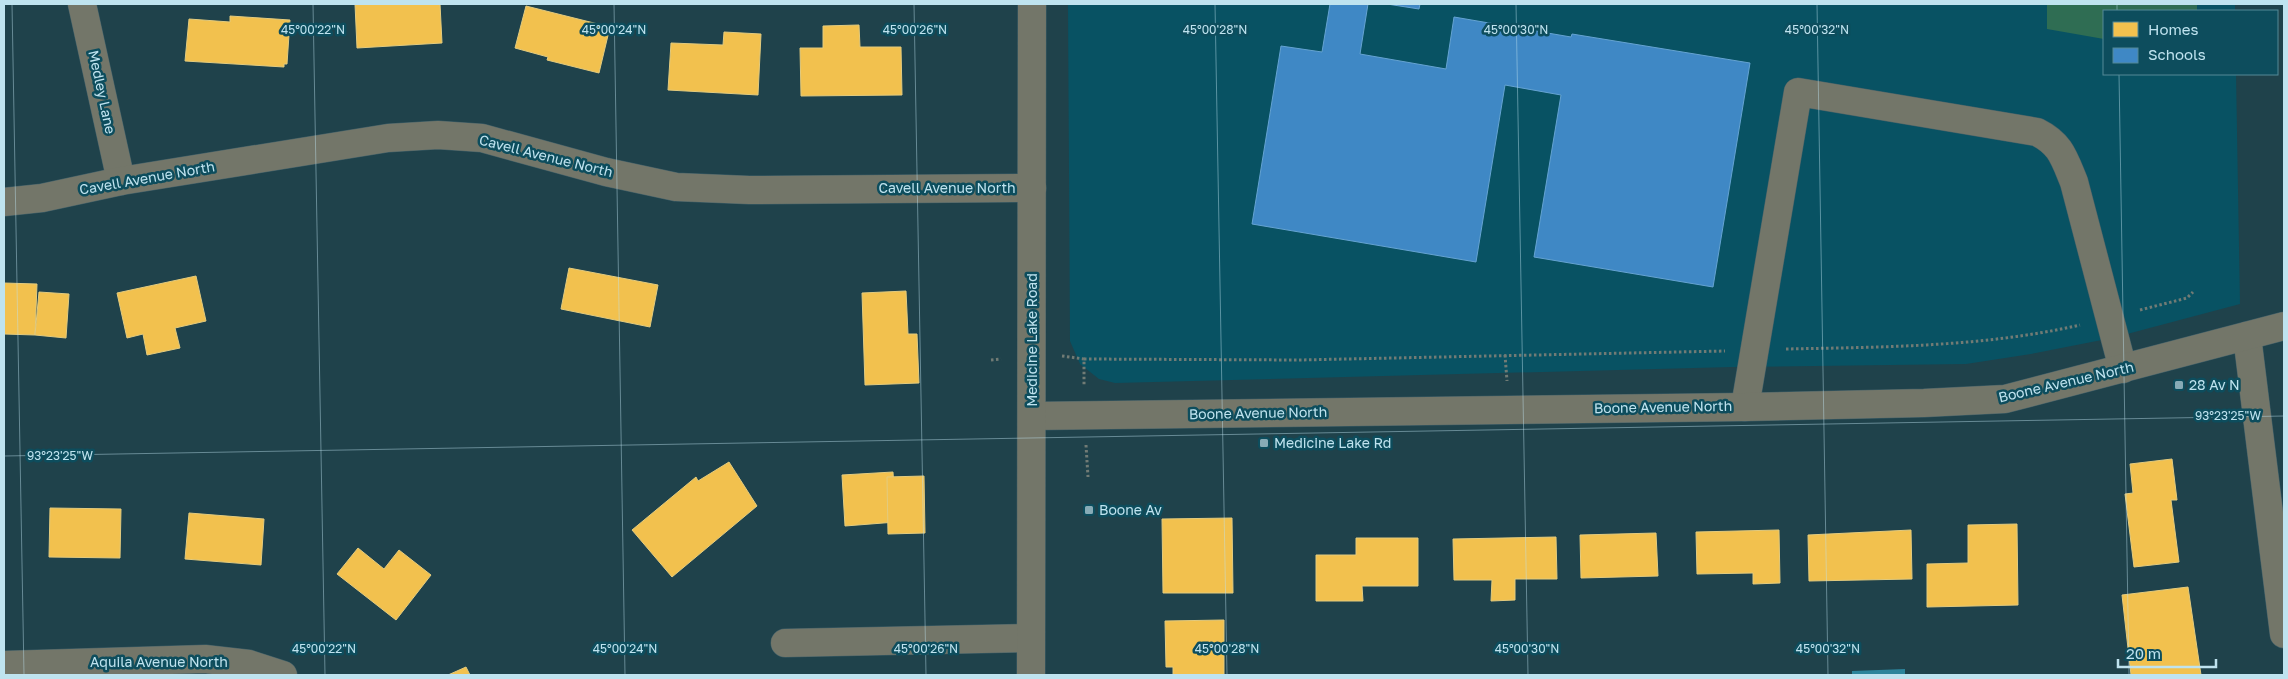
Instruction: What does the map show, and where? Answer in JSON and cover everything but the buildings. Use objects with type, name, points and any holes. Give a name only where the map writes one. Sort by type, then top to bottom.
[{"type":"street","name":"Medley Lane","points":[[82,4],[122,181]]},
{"type":"street","name":"Medicine Lake Road","points":[[1031,675],[1032,4]]},
{"type":"street","points":[[1745,407],[1798,92],[2036,132],[2051,139],[2065,159],[2074,182],[2123,369]]},
{"type":"street","name":"Cavell Avenue North","points":[[4,202],[42,198],[122,181],[388,138],[438,134],[482,138],[606,172],[676,187],[748,190],[1032,188]]},
{"type":"street","name":"Boone Avenue North","points":[[1032,416],[1745,407],[1924,403],[2005,399],[2284,326]]},
{"type":"street","points":[[2247,336],[2284,634]]},
{"type":"street","points":[[785,643],[1030,638]]},
{"type":"street","name":"Aquila Avenue North","points":[[4,664],[205,659],[249,664],[283,675]]},
{"type":"path","points":[[1084,360],[1309,359],[1754,350],[1970,343],[2036,335],[2187,298],[2193,292]]},
{"type":"shaded area","points":[[1068,4],[2235,4],[2235,10],[2103,10],[2103,75],[2236,75],[2240,304],[2112,338],[2031,354],[1966,364],[1732,367],[1115,383],[1099,379],[1080,364],[1070,341]]},
{"type":"shaded area","points":[[1905,669],[1905,675],[1852,675],[1852,671]]},
{"type":"green space","points":[[2047,4],[2197,4],[2197,10],[2103,10],[2103,39],[2047,29]]},
{"type":"place","name":"28 Av N","points":[[2179,385]]},
{"type":"place","name":"Medicine Lake Rd","points":[[1264,443]]},
{"type":"place","name":"Boone Av","points":[[1089,510]]}]
